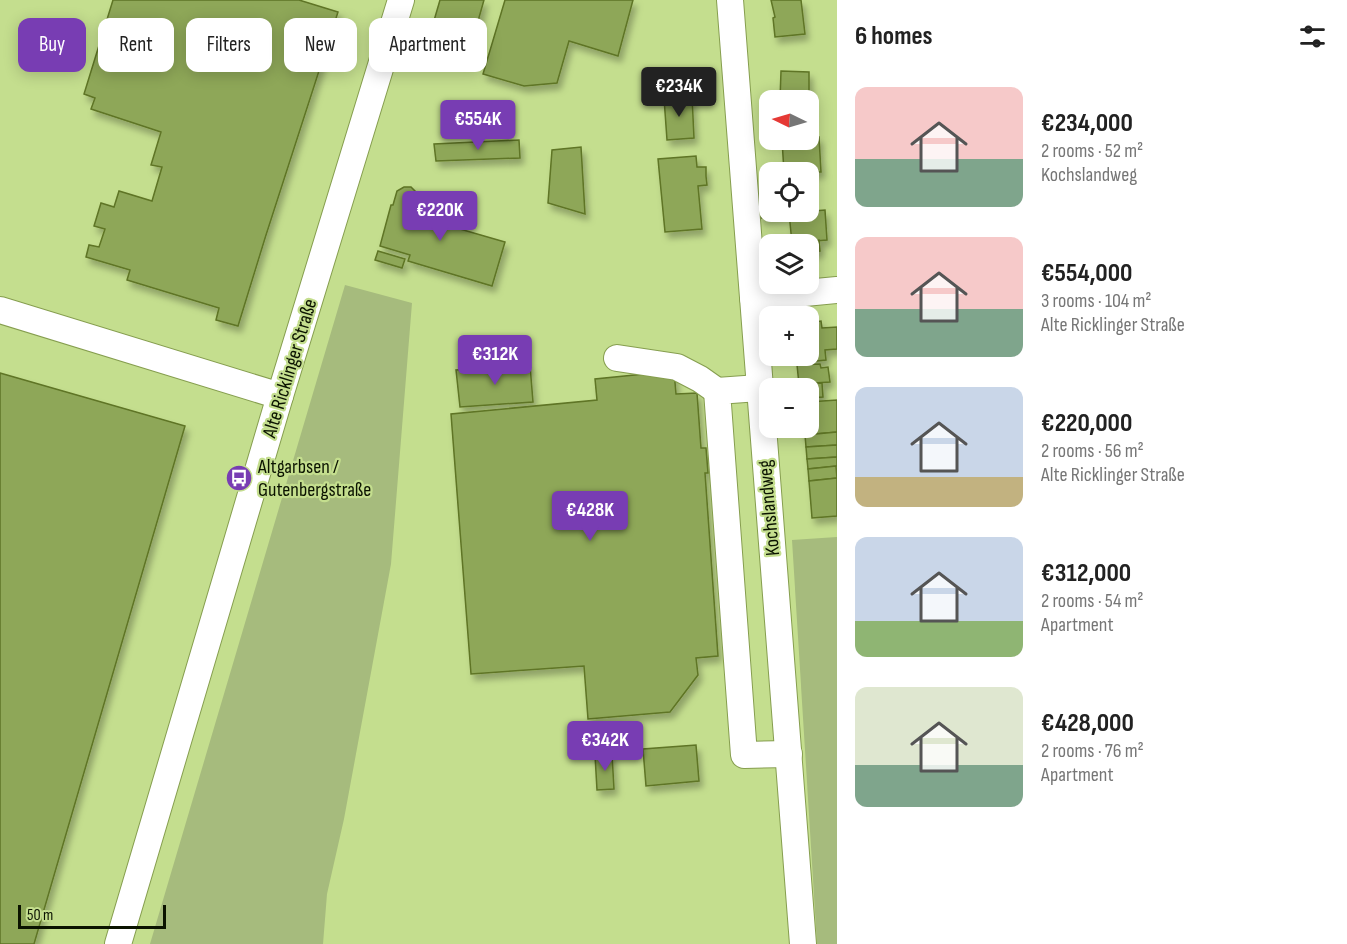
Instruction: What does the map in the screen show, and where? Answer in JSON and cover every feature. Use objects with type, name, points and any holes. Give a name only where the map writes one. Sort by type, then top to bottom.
[{"type":"street","name":"Alte Ricklinger Straße","points":[[118,944],[280,396],[401,0]]},
{"type":"street","name":"Kochslandweg","points":[[730,0],[759,388]]},
{"type":"street","points":[[753,298],[837,290]]},
{"type":"street","points":[[0,310],[280,396]]},
{"type":"street","points":[[617,358],[677,368],[695,376],[717,391],[759,388]]},
{"type":"street","points":[[717,391],[744,755],[789,754]]},
{"type":"street","name":"Kochslandweg","points":[[763,438],[803,944]]},
{"type":"green space","points":[[345,285],[412,303],[391,564],[344,819],[327,894],[323,944],[150,944]]},
{"type":"green space","points":[[837,537],[837,944],[817,944],[792,540]]},
{"type":"building","points":[[113,0],[299,0],[338,12],[336,18],[284,18],[284,72],[319,72],[238,326],[216,320],[219,308],[127,280],[130,270],[86,257],[89,245],[99,247],[105,229],[94,226],[101,203],[114,207],[119,191],[152,201],[162,167],[151,165],[161,132],[91,109],[95,98],[84,94],[98,49],[98,72],[174,72],[174,18],[107,18]]},
{"type":"building","points":[[440,0],[484,0],[479,18],[435,18]]},
{"type":"building","points":[[505,0],[633,0],[618,56],[569,41],[557,83],[524,86],[483,74],[487,72],[487,61]]},
{"type":"building","points":[[771,0],[801,0],[805,34],[775,37],[773,18],[775,17]]},
{"type":"building","points":[[781,71],[809,72],[809,90],[780,90]]},
{"type":"building","points":[[692,96],[694,138],[667,140],[664,98]]},
{"type":"building","points":[[819,137],[821,172],[819,172],[819,162],[783,162],[783,150],[819,150]]},
{"type":"building","points":[[519,140],[520,158],[436,161],[434,144]]},
{"type":"building","points":[[581,147],[585,214],[548,203],[552,150]]},
{"type":"building","points":[[696,156],[697,167],[706,167],[707,185],[698,186],[702,229],[665,232],[658,159]]},
{"type":"building","points":[[404,187],[411,187],[418,194],[414,212],[447,221],[446,225],[505,242],[492,286],[408,261],[410,255],[380,246],[391,205],[393,205],[397,191]]},
{"type":"building","points":[[819,210],[825,210],[827,240],[819,241],[819,234],[791,234],[790,222],[819,222]]},
{"type":"building","points":[[378,251],[405,259],[402,268],[375,260]]},
{"type":"building","points":[[819,321],[821,321],[822,328],[837,327],[837,349],[825,350],[826,360],[819,361]]},
{"type":"building","points":[[819,364],[821,368],[828,367],[830,382],[819,383],[819,378],[798,378],[797,366],[819,366]]},
{"type":"building","points":[[530,365],[533,402],[460,407],[456,370]]},
{"type":"building","points":[[674,371],[676,394],[697,393],[701,448],[706,448],[708,473],[705,473],[718,656],[696,658],[698,675],[670,712],[588,719],[584,666],[471,674],[451,414],[597,400],[595,379]]},
{"type":"building","points":[[0,373],[185,426],[34,944],[0,944]]},
{"type":"building","points":[[819,383],[822,383],[823,397],[819,397]]},
{"type":"building","points":[[837,400],[837,432],[819,434],[819,401]]},
{"type":"building","points":[[837,432],[837,445],[806,447],[805,438],[819,438],[819,434]]},
{"type":"building","points":[[837,445],[837,457],[807,459],[806,447]]},
{"type":"building","points":[[837,457],[837,466],[808,469],[807,459]]},
{"type":"building","points":[[836,466],[837,478],[809,481],[808,469]]},
{"type":"building","points":[[837,478],[837,516],[812,518],[809,481]]},
{"type":"building","points":[[696,745],[699,781],[646,786],[643,749]]},
{"type":"building","points":[[612,754],[614,789],[597,790],[595,755]]},
{"type":"place","name":"Altgarbsen / Gutenbergstraße","points":[[239,478]]}]
